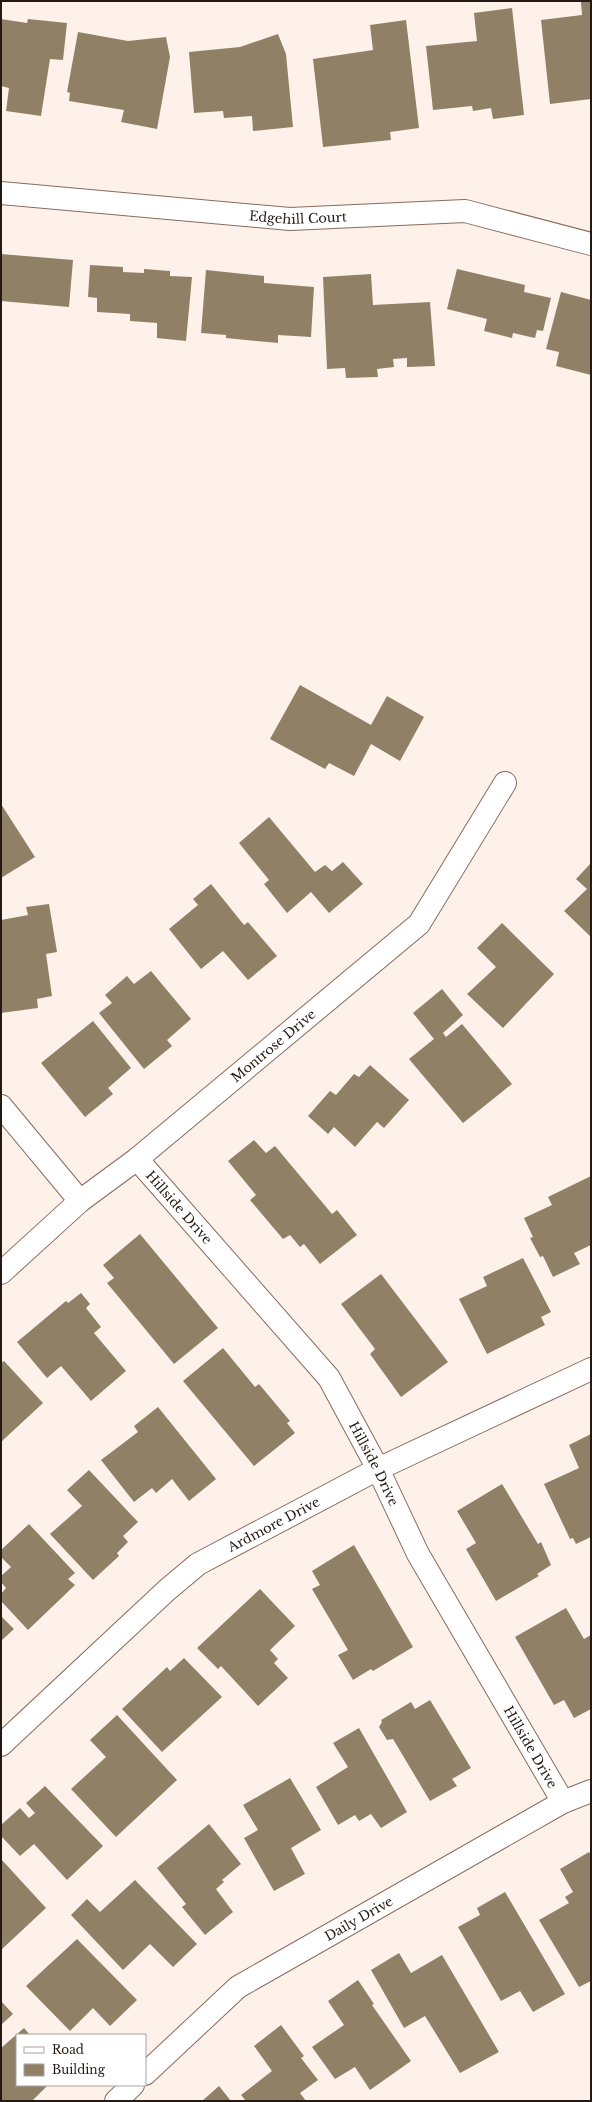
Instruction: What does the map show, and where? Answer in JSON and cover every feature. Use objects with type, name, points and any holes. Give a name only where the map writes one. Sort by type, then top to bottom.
[{"type":"street","name":"Edgehill Court","points":[[1,193],[290,219],[465,211],[591,244]]},
{"type":"street","name":"Montrose Drive","points":[[1,1273],[80,1201],[137,1159],[419,924],[505,783]]},
{"type":"street","points":[[1,1106],[80,1201]]},
{"type":"street","name":"Hillside Drive","points":[[137,1159],[329,1378],[378,1469],[418,1554],[563,1802]]},
{"type":"street","name":"Ardmore Drive","points":[[1,1745],[167,1590],[198,1564],[378,1469],[591,1369]]},
{"type":"street","name":"Daily Drive","points":[[146,2073],[238,1987],[563,1802],[591,1791]]},
{"type":"street","points":[[116,2101],[132,2086]]},
{"type":"building","points":[[591,1],[591,99],[550,104],[541,20],[582,15],[581,2]]},
{"type":"building","points":[[512,8],[524,115],[493,119],[491,108],[473,111],[472,106],[433,110],[426,46],[477,41],[474,13]]},
{"type":"building","points":[[1,19],[27,23],[28,19],[67,23],[63,60],[50,59],[41,116],[6,111],[9,88],[1,86]]},
{"type":"building","points":[[406,20],[419,128],[390,132],[391,140],[323,147],[313,59],[373,50],[370,25]]},
{"type":"building","points":[[78,32],[128,41],[166,37],[170,57],[157,129],[121,122],[124,110],[69,101],[70,93],[67,92]]},
{"type":"building","points":[[278,34],[286,54],[293,127],[253,131],[252,116],[224,118],[223,111],[194,113],[189,52],[240,47]]},
{"type":"building","points":[[1,254],[73,260],[69,307],[1,301]]},
{"type":"building","points":[[90,265],[123,267],[123,272],[144,273],[144,269],[170,271],[170,276],[192,277],[186,341],[157,338],[157,323],[130,321],[130,314],[97,312],[97,298],[88,297]]},
{"type":"building","points":[[457,269],[525,285],[524,292],[551,298],[543,331],[537,330],[535,338],[513,333],[512,338],[484,331],[487,319],[447,309]]},
{"type":"building","points":[[206,270],[264,276],[264,283],[314,287],[311,337],[278,335],[278,343],[226,338],[226,335],[201,333]]},
{"type":"building","points":[[371,274],[373,305],[430,302],[435,366],[407,367],[407,358],[393,359],[394,367],[377,369],[378,377],[346,378],[345,368],[327,369],[323,277]]},
{"type":"building","points":[[561,292],[591,300],[591,375],[556,366],[559,352],[546,349]]},
{"type":"building","points":[[300,685],[371,725],[387,696],[424,717],[400,761],[371,744],[354,776],[329,763],[325,769],[270,739]]},
{"type":"building","points":[[1,804],[35,857],[1,878]]},
{"type":"building","points":[[269,817],[315,872],[325,865],[332,871],[343,862],[363,884],[329,913],[311,892],[287,913],[264,884],[269,880],[239,843]]},
{"type":"building","points":[[591,863],[591,937],[564,911],[587,889],[576,879]]},
{"type":"building","points":[[211,884],[244,925],[248,922],[277,956],[248,980],[223,951],[201,969],[169,929],[198,905],[193,899]]},
{"type":"building","points":[[49,904],[57,952],[46,954],[52,996],[37,999],[38,1008],[1,1013],[1,920],[28,915],[26,907]]},
{"type":"building","points":[[502,923],[554,974],[503,1028],[467,994],[496,967],[477,948]]},
{"type":"building","points":[[151,971],[191,1019],[167,1040],[172,1046],[144,1069],[99,1013],[112,1003],[105,995],[127,976],[134,984]]},
{"type":"building","points":[[442,989],[463,1015],[443,1033],[446,1037],[462,1024],[512,1084],[463,1123],[409,1059],[434,1039],[413,1013]]},
{"type":"building","points":[[93,1021],[131,1068],[108,1088],[113,1094],[85,1117],[41,1063]]},
{"type":"building","points":[[370,1065],[409,1100],[384,1128],[377,1122],[355,1147],[334,1127],[328,1134],[308,1116],[330,1091],[336,1095],[354,1074],[359,1077]]},
{"type":"building","points":[[254,1140],[266,1153],[275,1146],[332,1214],[337,1210],[357,1235],[320,1264],[304,1244],[300,1247],[290,1235],[283,1239],[250,1200],[256,1195],[228,1161]]},
{"type":"building","points":[[591,1176],[591,1245],[574,1253],[580,1264],[553,1277],[543,1256],[540,1257],[530,1238],[533,1237],[524,1218],[552,1205],[548,1197]]},
{"type":"building","points":[[140,1234],[218,1328],[174,1364],[107,1283],[114,1278],[103,1265]]},
{"type":"building","points":[[523,1258],[551,1312],[541,1317],[545,1325],[487,1354],[459,1299],[487,1286],[483,1277]]},
{"type":"building","points":[[381,1274],[448,1362],[401,1397],[370,1354],[375,1349],[341,1304]]},
{"type":"building","points":[[81,1293],[90,1304],[86,1308],[101,1327],[94,1333],[126,1371],[91,1401],[61,1366],[47,1378],[17,1342],[66,1301],[68,1303]]},
{"type":"building","points":[[223,1348],[255,1387],[259,1384],[290,1421],[287,1423],[295,1433],[254,1466],[183,1381]]},
{"type":"building","points":[[4,1361],[43,1403],[1,1442],[1,1363]]},
{"type":"building","points":[[158,1407],[216,1479],[189,1501],[172,1479],[156,1493],[152,1488],[134,1502],[101,1460],[138,1432],[134,1426]]},
{"type":"building","points":[[591,1434],[591,1537],[576,1544],[573,1538],[570,1539],[544,1484],[579,1468],[569,1445]]},
{"type":"building","points":[[89,1470],[138,1522],[123,1536],[128,1542],[117,1553],[119,1556],[93,1580],[50,1534],[82,1506],[67,1490]]},
{"type":"building","points":[[502,1484],[538,1544],[541,1542],[551,1565],[537,1574],[539,1576],[496,1601],[466,1549],[476,1543],[457,1511]]},
{"type":"building","points":[[29,1524],[75,1573],[68,1579],[75,1585],[28,1630],[1,1601],[1,1594],[6,1588],[1,1582],[1,1576],[11,1567],[1,1557],[1,1550]]},
{"type":"building","points":[[354,1545],[413,1647],[373,1671],[371,1669],[353,1680],[338,1655],[348,1650],[312,1589],[320,1585],[312,1571]]},
{"type":"building","points":[[260,1589],[295,1626],[270,1650],[278,1659],[274,1663],[288,1678],[258,1706],[221,1666],[218,1669],[197,1648]]},
{"type":"building","points":[[566,1608],[584,1639],[591,1635],[591,1709],[574,1718],[564,1700],[554,1705],[515,1637]]},
{"type":"building","points":[[1,1616],[14,1629],[1,1641]]},
{"type":"building","points":[[184,1658],[222,1697],[162,1752],[122,1709],[167,1667],[170,1671]]},
{"type":"building","points":[[430,1700],[471,1768],[452,1779],[457,1786],[430,1801],[393,1739],[387,1740],[379,1727],[382,1722],[381,1720],[411,1702],[415,1709]]},
{"type":"building","points":[[117,1715],[177,1780],[116,1837],[71,1789],[106,1757],[90,1740]]},
{"type":"building","points":[[359,1728],[407,1812],[381,1828],[371,1814],[359,1821],[355,1815],[338,1825],[316,1787],[348,1767],[333,1743]]},
{"type":"building","points":[[290,1778],[321,1830],[291,1848],[305,1874],[274,1891],[244,1838],[258,1830],[243,1805]]},
{"type":"building","points":[[45,1786],[103,1846],[67,1880],[34,1844],[20,1856],[1,1836],[1,1825],[20,1808],[29,1818],[35,1813],[26,1803]]},
{"type":"building","points":[[209,1824],[241,1864],[222,1880],[224,1882],[216,1889],[233,1912],[205,1935],[182,1907],[186,1904],[157,1868]]},
{"type":"building","points":[[589,1852],[591,1855],[591,1981],[579,1987],[539,1920],[569,1903],[565,1897],[573,1892],[560,1869]]},
{"type":"building","points":[[1,1859],[46,1908],[1,1950]]},
{"type":"building","points":[[135,1880],[197,1944],[173,1967],[150,1944],[123,1970],[71,1915],[87,1899],[100,1912]]},
{"type":"building","points":[[505,1892],[565,1994],[533,2012],[520,1991],[501,2001],[458,1927],[480,1915],[477,1908]]},
{"type":"building","points":[[77,1939],[137,2000],[110,2026],[93,2008],[70,2031],[26,1986]]},
{"type":"building","points":[[399,1953],[411,1973],[442,1955],[499,2052],[460,2073],[425,2016],[404,2028],[371,1970]]},
{"type":"building","points":[[358,1980],[374,2004],[372,2005],[411,2061],[370,2090],[355,2067],[335,2079],[312,2047],[344,2025],[328,2001]]},
{"type":"building","points":[[1,2001],[13,2014],[1,2025]]},
{"type":"building","points":[[281,2025],[304,2056],[301,2058],[318,2080],[300,2093],[306,2101],[246,2101],[241,2095],[272,2071],[254,2046]]},
{"type":"building","points":[[24,2028],[29,2034],[17,2034]]},
{"type":"building","points":[[16,2035],[16,2086],[47,2086],[32,2101],[1,2101],[1,2048]]},
{"type":"building","points":[[219,2086],[231,2101],[202,2101]]}]
